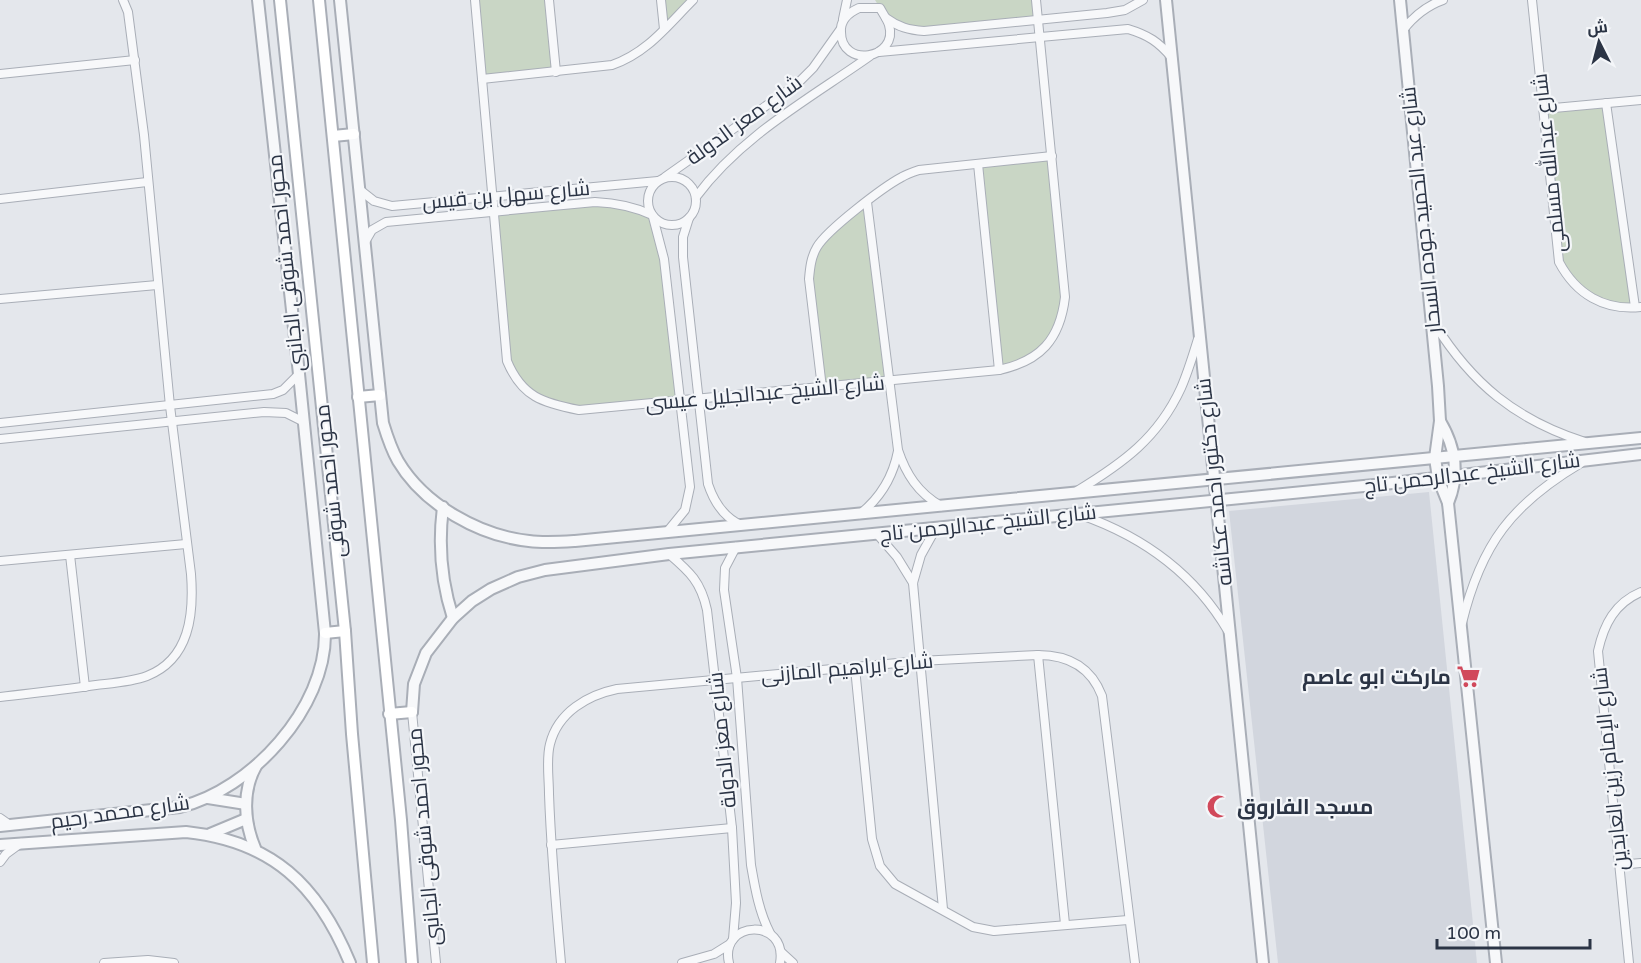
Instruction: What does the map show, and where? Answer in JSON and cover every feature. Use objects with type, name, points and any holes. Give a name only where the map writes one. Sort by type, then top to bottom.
[{"type":"main road","name":"محور احمد شوقى","points":[[280,0],[345,631],[352,734],[374,963]]},
{"type":"main road","name":"محور احمد شوقى","points":[[319,0],[401,820],[412,963]]},
{"type":"main road","points":[[333,136],[354,134]]},
{"type":"main road","points":[[358,397],[380,395]]},
{"type":"main road","points":[[325,633],[345,631]]},
{"type":"main road","points":[[389,714],[412,712]]},
{"type":"street","points":[[0,697],[85,687],[147,676],[173,657],[186,634],[193,602],[157,285],[135,60],[128,12],[123,0]]},
{"type":"street","name":"محور احمد شوقى الجانبى","points":[[258,0],[325,633]]},
{"type":"street","points":[[340,0],[383,423],[389,443],[411,479],[443,507],[440,563],[453,618]]},
{"type":"street","name":"شارع الشيخ عبدالجليل عيسى","points":[[475,0],[507,361],[512,374],[530,394],[545,402],[579,410],[999,370],[1016,366],[1040,352],[1057,332],[1063,315],[1065,297],[1036,0]]},
{"type":"street","points":[[549,0],[556,72]]},
{"type":"street","points":[[661,0],[664,30]]},
{"type":"street","points":[[482,80],[612,65],[628,60],[643,51],[693,0]]},
{"type":"street","points":[[847,0],[840,30],[841,39],[852,53],[861,56],[870,56],[879,52],[1128,29],[1146,34],[1161,44],[1172,59]]},
{"type":"street","points":[[875,0],[889,27],[886,45],[879,52]]},
{"type":"street","points":[[886,18],[908,30],[924,31],[1125,10],[1143,0]]},
{"type":"street","name":"شارع دكتور احمد عكاشه","points":[[1166,0],[1263,963]]},
{"type":"street","name":"شارع عبد الحميد جوده السحار","points":[[1400,0],[1440,421],[1435,458],[1438,478],[1448,503],[1496,963]]},
{"type":"street","points":[[1403,30],[1425,8],[1443,0]]},
{"type":"street","name":"شارع عبدالله مسلمى","points":[[1532,0],[1559,262],[1576,287],[1589,297],[1603,304],[1638,307]]},
{"type":"street","points":[[843,20],[859,8],[880,9]]},
{"type":"street","name":"شارع معز الدولة","points":[[662,179],[796,84],[813,69],[840,30]]},
{"type":"street","name":"شارع معز الدولة","points":[[696,197],[710,177],[746,142],[870,56]]},
{"type":"street","points":[[0,74],[135,60]]},
{"type":"street","points":[[1543,109],[1641,100]]},
{"type":"street","points":[[1606,103],[1638,307]]},
{"type":"street","points":[[822,388],[809,279],[810,263],[825,236],[903,176],[919,170],[1052,156]]},
{"type":"street","points":[[978,164],[999,370]]},
{"type":"street","points":[[669,554],[667,532],[685,510],[690,487],[682,400],[664,259],[647,196],[651,187],[662,179],[675,177],[685,180],[692,187],[696,197],[683,237],[683,257],[708,484],[712,495],[724,513],[742,525]]},
{"type":"street","name":"شارع سهل بن قيس","points":[[359,189],[374,201],[392,206],[662,179]]},
{"type":"street","points":[[0,199],[147,182]]},
{"type":"street","name":"شارع سهل بن قيس","points":[[364,243],[372,230],[386,222],[595,202],[635,207],[653,216]]},
{"type":"street","points":[[867,202],[898,450],[914,483],[940,506]]},
{"type":"street","points":[[653,216],[664,224],[671,225],[689,218]]},
{"type":"street","points":[[0,299],[157,285]]},
{"type":"street","points":[[1432,320],[1450,349],[1472,376],[1498,399],[1526,418],[1557,433],[1589,443]]},
{"type":"street","points":[[1073,493],[1122,463],[1157,429],[1182,386],[1200,335]]},
{"type":"street","points":[[0,423],[273,394],[292,383],[299,374]]},
{"type":"street","points":[[0,439],[276,411],[304,422]]},
{"type":"street","name":"شارع عبد الحميد جوده السحار","points":[[1440,421],[1451,444],[1456,476],[1448,503]]},
{"type":"street","name":"شارع الشيخ عبدالرحمن تاج","points":[[443,507],[483,530],[528,542],[575,541],[1641,438]]},
{"type":"street","points":[[860,514],[885,486],[898,450]]},
{"type":"street","name":"شارع الشيخ عبدالرحمن تاج","points":[[412,712],[414,684],[426,653],[453,618],[472,600],[518,577],[545,570],[669,554],[1216,501],[1641,454]]},
{"type":"street","points":[[1462,624],[1470,589],[1484,556],[1503,526],[1528,500],[1556,478],[1587,460]]},
{"type":"street","points":[[1080,514],[1136,538],[1173,565],[1205,598],[1231,636]]},
{"type":"street","points":[[936,528],[921,555],[913,583],[943,909]]},
{"type":"street","points":[[877,534],[897,557],[913,583]]},
{"type":"street","points":[[0,561],[186,544]]},
{"type":"street","name":"شارع معز الدولة","points":[[736,548],[725,568],[724,590],[737,678],[751,865],[756,894],[765,923],[781,952]]},
{"type":"street","name":"شارع معز الدولة","points":[[669,554],[695,579],[704,596],[716,680],[732,828],[736,903],[732,942],[728,952],[729,963]]},
{"type":"street","points":[[70,555],[85,687]]},
{"type":"street","name":"شارع الإمام زين العابدين","points":[[1629,963],[1598,651],[1608,619],[1618,606],[1641,592]]},
{"type":"street","name":"شارع محمد رحيم","points":[[5,826],[180,807],[208,798],[240,777],[262,758],[308,701],[320,672],[325,633]]},
{"type":"street","points":[[1038,655],[1065,924]]},
{"type":"street","name":"شارع ابراهيم المازنى","points":[[561,963],[550,845],[550,744],[568,713],[582,701],[599,693],[617,689],[919,661],[1038,655],[1077,663],[1089,672],[1102,696],[1135,963]]},
{"type":"street","points":[[855,668],[872,839],[880,866],[895,884],[973,927],[983,930],[1128,920]]},
{"type":"street","name":"محور احمد شوقى الجانبى","points":[[412,712],[436,963]]},
{"type":"street","points":[[255,848],[246,819],[246,804],[250,779],[262,758]]},
{"type":"street","points":[[208,798],[246,804]]},
{"type":"street","points":[[0,818],[5,826]]},
{"type":"street","points":[[210,834],[246,819]]},
{"type":"street","points":[[550,845],[732,828]]},
{"type":"street","name":"شارع محمد رحيم","points":[[0,845],[186,832],[210,834],[255,848],[293,874],[312,896],[329,920],[350,963]]},
{"type":"street","points":[[0,862],[6,854],[22,843]]},
{"type":"street","points":[[1619,866],[1641,863]]},
{"type":"street","points":[[682,963],[714,954],[748,930],[758,929],[770,933]]},
{"type":"street","points":[[780,963],[781,952]]},
{"type":"street","points":[[781,952],[793,963]]},
{"type":"street","points":[[104,963],[148,960],[174,963]]},
{"type":"shaded area","points":[[1429,492],[1477,963],[1278,963],[1229,511]]},
{"type":"green space","points":[[475,0],[549,0],[556,72],[482,79]]},
{"type":"green space","points":[[661,0],[693,0],[664,29]]},
{"type":"green space","points":[[875,0],[1036,0],[1038,20],[924,31],[886,18]]},
{"type":"green space","points":[[1606,103],[1635,307],[1619,307],[1576,287],[1559,262],[1543,109]]},
{"type":"green space","points":[[1052,156],[1065,297],[1046,347],[999,370],[978,164]]},
{"type":"green space","points":[[867,202],[888,382],[822,388],[809,279],[816,249]]},
{"type":"green space","points":[[615,203],[653,217],[658,231],[682,400],[579,410],[530,394],[507,361],[495,211]]},
{"type":"place","name":"ماركت ابو عاصم","points":[[1469,677]]},
{"type":"place","name":"مسجد الفاروق","points":[[1219,807]]}]
